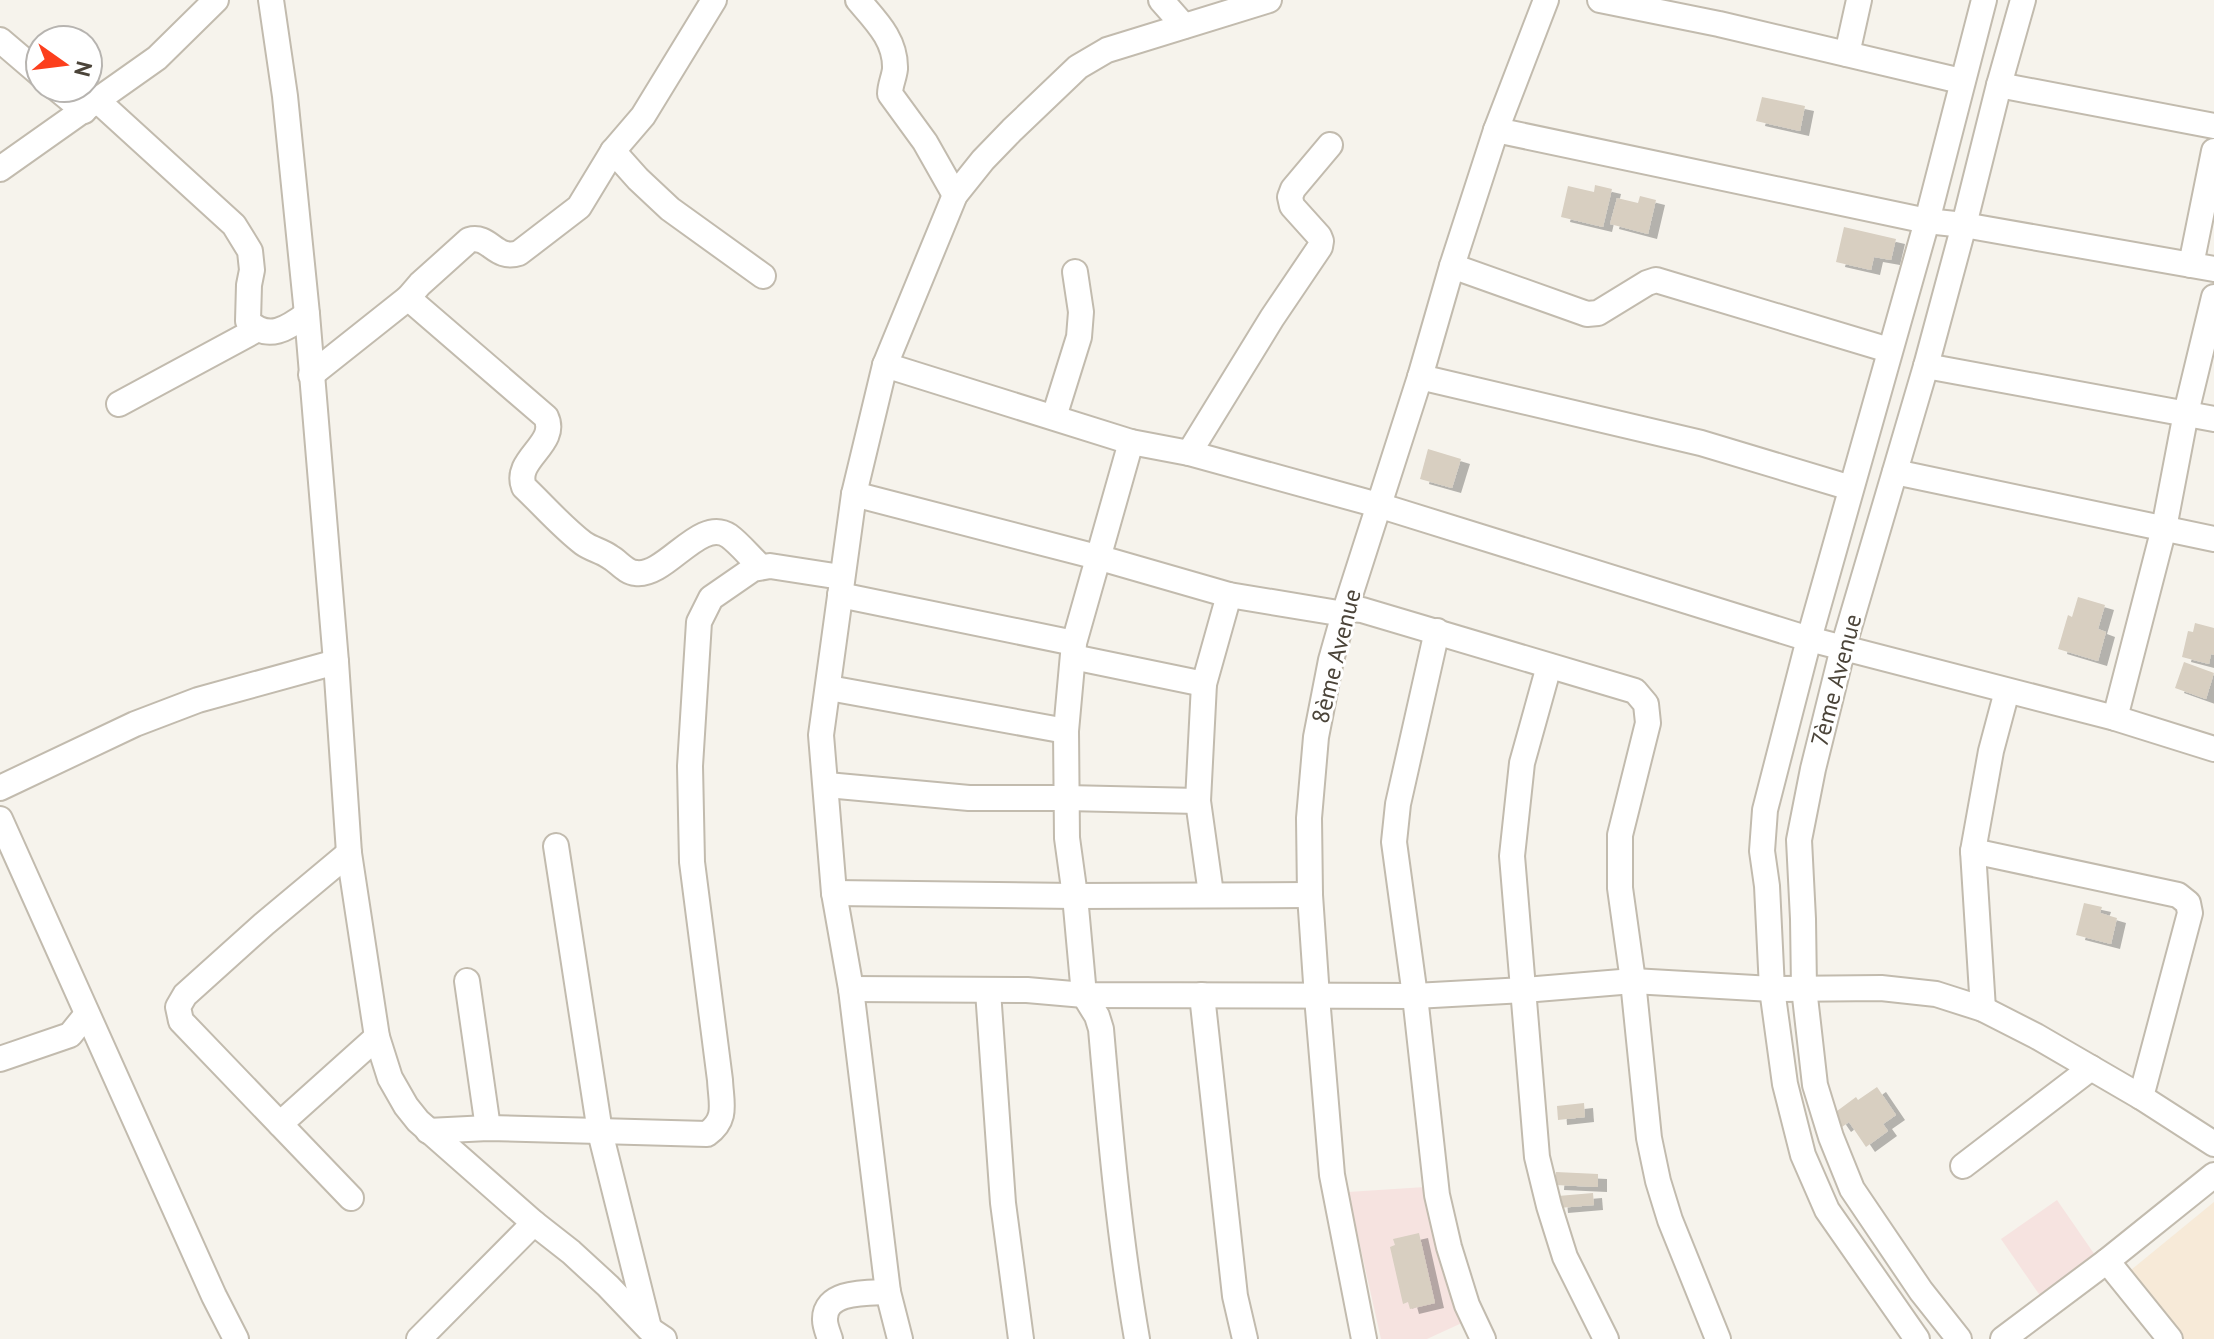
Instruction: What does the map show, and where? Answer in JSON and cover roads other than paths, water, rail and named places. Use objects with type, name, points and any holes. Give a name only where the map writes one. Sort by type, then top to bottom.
[{"type":"street","points":[[0,169],[157,58],[216,0]]},
{"type":"street","points":[[271,0],[285,96],[307,314],[349,853],[377,1037],[390,1078],[406,1106],[428,1131],[599,1277],[652,1336]]},
{"type":"street","points":[[311,375],[408,298],[469,240],[483,240],[499,252],[511,256],[579,207],[613,151],[643,116],[714,0]]},
{"type":"street","points":[[858,0],[891,43],[895,69],[890,94],[925,142],[955,195]]},
{"type":"street","points":[[1161,0],[1184,26]]},
{"type":"street","points":[[900,1339],[888,1292],[851,989],[834,893],[821,735],[854,494],[885,365],[955,195],[983,160],[1078,67],[1107,50],[1269,0]]},
{"type":"street","name":"8ème Avenue","points":[[1364,1339],[1332,1175],[1317,997],[1310,895],[1309,818],[1316,737],[1331,660],[1344,614],[1452,266],[1496,130],[1546,0]]},
{"type":"street","points":[[1600,0],[1722,12],[1847,54],[1961,81]]},
{"type":"street","points":[[1847,54],[1859,0]]},
{"type":"street","name":"7ème Avenue","points":[[1917,1339],[1827,1210],[1803,1155],[1785,1084],[1772,989],[1767,886],[1762,851],[1765,810],[1809,639],[1927,221],[1984,0]]},
{"type":"street","name":"7ème Avenue","points":[[1959,1339],[1921,1291],[1852,1189],[1831,1137],[1815,1085],[1804,988],[1799,840],[1843,648],[1926,366],[2023,0]]},
{"type":"street","points":[[0,40],[24,60]]},
{"type":"street","points":[[1999,85],[2214,126]]},
{"type":"street","points":[[87,104],[234,225],[250,251],[252,270],[248,321],[256,330],[267,333],[287,329],[307,314]]},
{"type":"street","points":[[1496,130],[1927,221],[2203,267],[2214,151]]},
{"type":"street","points":[[1189,453],[1272,318],[1320,247],[1319,236],[1292,206],[1290,197],[1293,189],[1330,145]]},
{"type":"street","points":[[613,151],[670,209],[763,276]]},
{"type":"street","points":[[1452,266],[1587,314],[1598,313],[1656,280],[1889,350]]},
{"type":"street","points":[[1054,417],[1079,337],[1080,296],[1075,272]]},
{"type":"street","points":[[2115,718],[2164,528],[2186,413],[2214,297]]},
{"type":"street","points":[[408,298],[546,417],[549,425],[547,436],[522,470],[521,479],[524,487],[584,544],[636,573],[646,572],[669,559],[703,534],[717,531],[728,535],[760,566]]},
{"type":"street","points":[[119,404],[256,330]]},
{"type":"street","points":[[885,365],[1131,442],[1189,453],[1378,505],[1809,639],[2115,718],[2214,749]]},
{"type":"street","points":[[1926,366],[2214,419]]},
{"type":"street","points":[[1420,377],[1701,443],[1851,488]]},
{"type":"street","points":[[1131,442],[1074,650],[1066,731],[1066,798],[1067,838],[1084,995],[1101,1029],[1128,1288],[1137,1339]]},
{"type":"street","points":[[1895,472],[2214,539]]},
{"type":"street","points":[[854,494],[1229,595],[1344,614],[1352,609],[1362,610],[1635,691],[1646,704],[1648,723],[1620,835],[1620,888],[1649,1138],[1670,1220],[1718,1339]]},
{"type":"street","points":[[428,1131],[488,1128],[707,1134],[717,1127],[722,1116],[718,1065],[692,862],[690,766],[699,622],[711,598],[753,569],[770,566],[1204,684]]},
{"type":"street","points":[[1211,894],[1198,801],[1204,684],[1229,595]]},
{"type":"street","points":[[1437,631],[1420,699],[1394,842],[1437,1195],[1467,1305],[1483,1339]]},
{"type":"street","points":[[0,788],[135,724],[198,700],[336,662]]},
{"type":"street","points":[[1549,666],[1522,763],[1512,856],[1537,1157],[1565,1257],[1606,1339]]},
{"type":"street","points":[[829,688],[1066,731]]},
{"type":"street","points":[[1983,1009],[1973,851],[1991,751],[2007,691]]},
{"type":"street","points":[[827,785],[969,798],[1198,801]]},
{"type":"street","points":[[0,819],[236,1339]]},
{"type":"street","points":[[556,846],[600,1132],[652,1336]]},
{"type":"street","points":[[1973,851],[2178,895],[2188,903],[2190,913],[2141,1097]]},
{"type":"street","points":[[349,853],[185,995],[178,1007],[181,1021],[351,1198]]},
{"type":"street","points":[[834,893],[1310,895]]},
{"type":"street","points":[[467,981],[488,1128]]},
{"type":"street","points":[[851,989],[1027,990],[1084,995],[1415,996],[1633,981],[1772,989],[1881,988],[1936,994],[1983,1009],[2036,1036],[2214,1144]]},
{"type":"street","points":[[988,991],[1003,1203],[1021,1339]]},
{"type":"street","points":[[1202,995],[1235,1296],[1245,1339]]},
{"type":"street","points":[[0,1059],[70,1035],[87,1014]]},
{"type":"street","points":[[280,1124],[377,1037]]},
{"type":"street","points":[[1963,1166],[2091,1068]]},
{"type":"street","points":[[2003,1339],[2214,1175]]},
{"type":"street","points":[[419,1339],[534,1223]]},
{"type":"street","points":[[2107,1261],[2170,1339]]},
{"type":"street","points":[[830,1339],[825,1320],[828,1307],[835,1300],[853,1294],[888,1292]]}]
